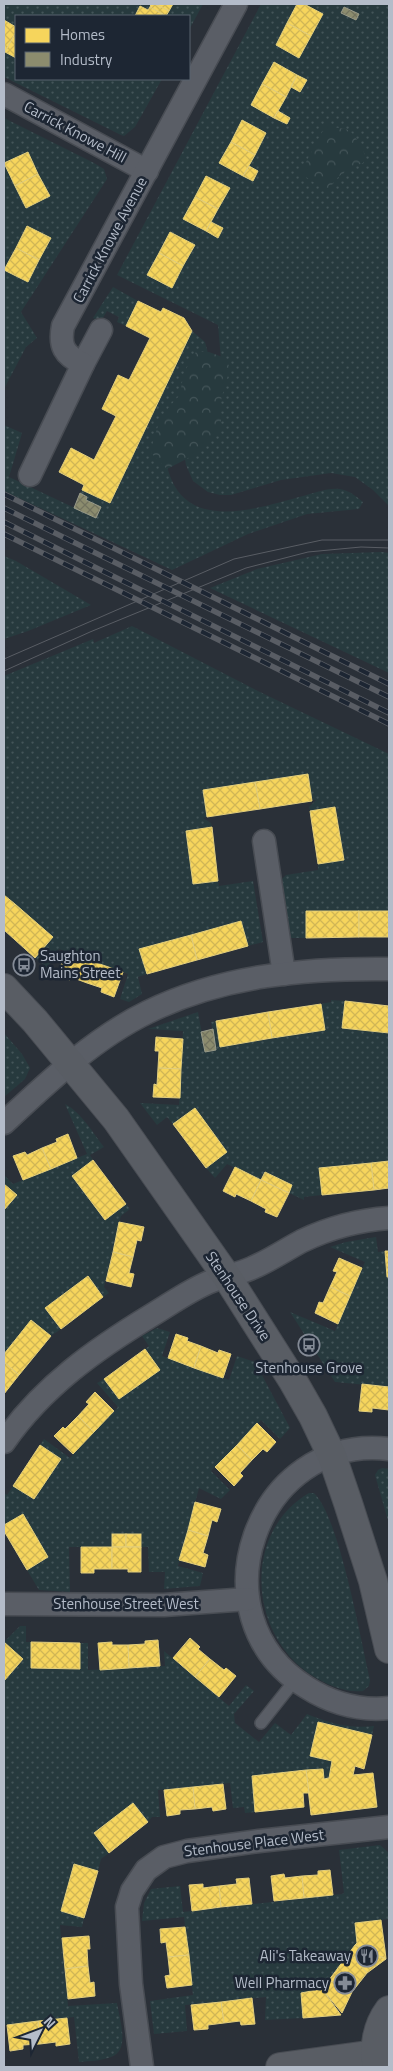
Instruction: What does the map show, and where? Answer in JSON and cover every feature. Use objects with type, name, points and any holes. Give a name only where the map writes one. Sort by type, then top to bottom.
[{"type":"street","name":"Carrick Knowe Avenue","points":[[83,364],[74,360],[66,352],[60,340],[63,326],[236,4]]},
{"type":"street","name":"Carrick Knowe Hill","points":[[4,94],[147,171]]},
{"type":"street","points":[[30,475],[101,330]]},
{"type":"street","points":[[264,841],[284,974]]},
{"type":"street","points":[[4,1123],[71,1064],[103,1039],[147,1012],[181,998],[210,987],[248,978],[284,974],[389,969]]},
{"type":"street","name":"Stenhouse Drive","points":[[4,988],[71,1064],[116,1119],[227,1277],[293,1381],[313,1416],[332,1456],[372,1581],[389,1649]]},
{"type":"street","points":[[4,1442],[25,1415],[66,1373],[99,1347],[193,1290],[252,1269],[302,1241],[330,1230],[357,1222],[389,1218]]},
{"type":"street","points":[[389,1449],[365,1449],[332,1456],[317,1463],[290,1481],[273,1499],[253,1535],[246,1583],[248,1599],[258,1632],[266,1648],[276,1662],[295,1680],[332,1701],[366,1708],[389,1708]]},
{"type":"street","name":"Stenhouse Street West","points":[[4,1604],[164,1605],[248,1599]]},
{"type":"street","name":"Stenhouse Place West","points":[[142,2067],[132,1984],[127,1906],[132,1891],[146,1870],[164,1857],[187,1851],[389,1827]]},
{"type":"street","points":[[280,2067],[376,2061],[379,2028],[389,2010]]},
{"type":"lane","points":[[261,1722],[295,1680]]},
{"type":"green space","points":[[4,4],[203,4],[190,28],[190,15],[15,15],[15,80],[161,80],[135,127],[124,136],[4,77]]},
{"type":"green space","points":[[261,4],[389,4],[389,506],[373,490],[355,477],[331,473],[281,480],[231,495],[208,492],[193,481],[186,465],[184,454],[221,360],[218,325],[117,275]]},
{"type":"green space","points":[[4,118],[94,163],[104,169],[107,179],[21,312],[37,338],[26,347],[4,389]]},
{"type":"green space","points":[[326,125],[350,131],[366,156],[363,163],[347,170],[338,178],[328,192],[300,173]]},
{"type":"green space","points":[[113,287],[138,301],[126,326],[117,322],[119,317],[107,311],[101,321],[93,318]]},
{"type":"green space","points":[[192,331],[205,342],[209,357],[167,466],[175,487],[188,501],[204,509],[223,511],[243,510],[323,490],[339,489],[349,492],[363,502],[359,509],[307,514],[248,534],[172,570],[4,491],[4,425],[22,433],[9,477],[96,518],[101,507],[86,500],[87,497],[80,493],[82,490],[110,503]]},
{"type":"green space","points":[[196,352],[209,352],[225,358],[230,368],[221,400],[221,430],[200,452],[167,469],[151,453],[154,436],[164,414],[180,395],[185,372]]},
{"type":"green space","points":[[389,553],[389,673],[210,588],[257,569],[322,554]]},
{"type":"green space","points":[[4,556],[16,561],[91,605],[4,639]]},
{"type":"green space","points":[[132,626],[260,692],[389,754],[389,911],[306,911],[306,938],[290,938],[282,879],[286,875],[318,870],[318,864],[344,860],[336,807],[310,811],[309,807],[316,800],[203,790],[207,817],[203,818],[211,823],[212,827],[186,831],[193,883],[218,881],[219,886],[253,881],[263,942],[248,946],[241,921],[140,949],[147,974],[138,977],[142,994],[129,1002],[120,999],[128,974],[59,949],[47,968],[35,958],[53,937],[4,895],[4,676],[93,639],[94,643]]},
{"type":"green space","points":[[331,1000],[345,1001],[342,1028],[389,1033],[389,1161],[320,1168],[322,1195],[304,1197],[304,1200],[289,1193],[292,1185],[265,1172],[261,1180],[227,1164],[215,1178],[206,1168],[227,1152],[195,1108],[173,1124],[167,1117],[157,1125],[140,1103],[179,1105],[183,1031],[148,1029],[198,1012],[205,1051],[216,1049],[211,1022],[216,1021],[221,1047],[325,1030],[321,1004],[331,1002]]},
{"type":"green space","points":[[4,1033],[22,1054],[30,1068],[25,1079],[4,1097]]},
{"type":"green space","points":[[65,1104],[81,1117],[104,1147],[90,1155],[93,1160],[72,1176],[105,1220],[126,1204],[130,1209],[121,1216],[119,1222],[104,1287],[109,1293],[103,1297],[88,1276],[45,1308],[61,1329],[51,1336],[31,1320],[4,1354],[4,1210],[17,1195],[4,1184],[4,1175],[13,1184],[87,1154]]},
{"type":"green space","points":[[376,1237],[378,1252],[385,1251],[387,1277],[389,1277],[389,1387],[335,1382],[290,1312],[335,1331],[365,1262],[330,1247]]},
{"type":"green space","points":[[157,1328],[170,1332],[162,1356],[223,1378],[229,1380],[237,1356],[255,1362],[290,1428],[280,1439],[261,1420],[211,1471],[230,1490],[221,1499],[199,1488],[178,1566],[203,1573],[200,1586],[164,1589],[165,1572],[149,1572],[148,1547],[141,1547],[141,1534],[112,1534],[112,1547],[69,1547],[70,1592],[39,1590],[27,1570],[48,1557],[23,1514],[4,1525],[4,1493],[7,1495],[13,1486],[34,1499],[61,1459],[40,1445],[44,1439],[70,1458],[118,1407],[97,1383],[104,1379],[119,1399],[160,1370],[145,1349],[149,1346],[142,1336]]},
{"type":"green space","points":[[382,1468],[389,1469],[389,1524],[375,1475]]},
{"type":"green space","points":[[309,1493],[314,1493],[323,1506],[332,1526],[348,1580],[370,1680],[369,1686],[363,1691],[337,1688],[313,1676],[292,1658],[276,1636],[266,1611],[262,1584],[264,1558],[272,1533],[287,1511]]},
{"type":"green space","points":[[20,1626],[26,1626],[26,1642],[31,1642],[31,1668],[79,1669],[80,1643],[88,1643],[88,1670],[165,1666],[164,1651],[229,1706],[246,1685],[254,1691],[234,1714],[235,1723],[259,1742],[275,1723],[291,1735],[307,1714],[323,1720],[356,1727],[374,1726],[372,1735],[318,1722],[332,1761],[329,1778],[324,1779],[322,1769],[252,1776],[255,1812],[245,1813],[244,1807],[233,1808],[230,1783],[158,1790],[160,1817],[152,1817],[148,1822],[133,1803],[94,1833],[109,1853],[101,1859],[98,1871],[74,1864],[61,1910],[84,1918],[82,1927],[60,1925],[68,2006],[117,2003],[122,2033],[121,2048],[117,2054],[99,2060],[79,2062],[74,2017],[4,2025],[4,1681],[23,1659],[4,1642]]},
{"type":"green space","points":[[380,1845],[389,1853],[389,1919],[355,1923],[357,1943],[322,1989],[301,1993],[303,2018],[265,2020],[266,1997],[185,2005],[187,2031],[154,2034],[150,2001],[193,1995],[184,1917],[142,1921],[144,1903],[151,1889],[180,1886],[183,1912],[342,1894],[344,1893],[339,1850]]},
{"type":"building: Homes","points":[[151,4],[155,4],[169,11],[167,15],[164,15],[150,7]]},
{"type":"building: Homes","points":[[155,4],[173,4],[169,11]]},
{"type":"building: Homes","points":[[297,4],[304,4],[323,14],[311,36],[287,23]]},
{"type":"building: Homes","points":[[140,6],[148,10],[150,7],[164,15],[136,15]]},
{"type":"building: Homes","points":[[4,20],[15,26],[15,34],[5,52]]},
{"type":"building: Homes","points":[[287,23],[311,36],[299,58],[276,45]]},
{"type":"building: Homes","points":[[15,34],[15,57],[5,52]]},
{"type":"building: Homes","points":[[274,62],[297,75],[286,97],[262,84]]},
{"type":"building: Homes","points":[[297,75],[307,80],[300,92],[291,87]]},
{"type":"building: Homes","points":[[262,84],[286,97],[274,118],[251,105]]},
{"type":"building: Homes","points":[[278,111],[290,118],[287,124],[274,118]]},
{"type":"building: Homes","points":[[242,120],[266,133],[255,155],[231,142]]},
{"type":"building: Homes","points":[[231,142],[255,155],[243,176],[219,163]]},
{"type":"building: Homes","points":[[28,152],[38,174],[15,186],[4,163]]},
{"type":"building: Homes","points":[[249,166],[258,171],[253,181],[243,176]]},
{"type":"building: Homes","points":[[38,174],[50,196],[26,208],[15,186]]},
{"type":"building: Homes","points":[[206,176],[230,188],[218,209],[195,197]]},
{"type":"building: Homes","points":[[195,197],[218,209],[206,231],[183,219]]},
{"type":"building: Homes","points":[[211,222],[223,228],[218,238],[206,231]]},
{"type":"building: Homes","points":[[27,226],[51,238],[39,260],[16,248]]},
{"type":"building: Homes","points":[[170,232],[195,245],[183,266],[159,253]]},
{"type":"building: Homes","points":[[16,248],[39,260],[28,282],[4,270]]},
{"type":"building: Homes","points":[[159,253],[183,266],[172,288],[147,275]]},
{"type":"building: Homes","points":[[138,301],[161,312],[163,308],[184,318],[192,331],[110,503],[82,490],[84,485],[59,472],[71,448],[94,460],[116,416],[102,409],[118,375],[129,380],[150,338],[126,326]]},
{"type":"building: Homes","points":[[308,774],[312,801],[260,809],[255,782]]},
{"type":"building: Homes","points":[[255,782],[260,809],[207,817],[203,790]]},
{"type":"building: Homes","points":[[335,807],[344,860],[318,864],[310,811]]},
{"type":"building: Homes","points":[[212,827],[218,881],[193,884],[186,831]]},
{"type":"building: Homes","points":[[4,895],[15,904],[4,916]]},
{"type":"building: Homes","points":[[15,904],[53,937],[35,958],[4,930],[4,916]]},
{"type":"building: Homes","points":[[306,911],[359,911],[359,937],[306,938]]},
{"type":"building: Homes","points":[[359,911],[389,911],[389,937],[359,937]]},
{"type":"building: Homes","points":[[241,921],[248,946],[197,960],[191,935]]},
{"type":"building: Homes","points":[[191,935],[197,960],[147,974],[139,949]]},
{"type":"building: Homes","points":[[66,952],[94,962],[87,983],[71,977],[70,980],[57,976]]},
{"type":"building: Homes","points":[[94,962],[123,972],[114,997],[101,992],[102,988],[87,983]]},
{"type":"building: Homes","points":[[345,1001],[389,1006],[389,1033],[342,1028]]},
{"type":"building: Homes","points":[[321,1004],[325,1030],[272,1038],[268,1012]]},
{"type":"building: Homes","points":[[268,1012],[272,1038],[220,1047],[216,1021]]},
{"type":"building: Homes","points":[[156,1037],[183,1039],[181,1069],[158,1068],[159,1051],[155,1051]]},
{"type":"building: Homes","points":[[158,1068],[181,1069],[180,1098],[153,1097],[154,1084],[157,1085]]},
{"type":"building: Homes","points":[[195,1108],[227,1152],[206,1168],[173,1124]]},
{"type":"building: Homes","points":[[68,1134],[77,1158],[51,1169],[42,1148],[57,1142],[56,1139]]},
{"type":"building: Homes","points":[[42,1148],[51,1169],[23,1180],[13,1156],[25,1152],[27,1155]]},
{"type":"building: Homes","points":[[93,1160],[126,1204],[105,1220],[72,1176]]},
{"type":"building: Homes","points":[[389,1161],[389,1188],[374,1190],[371,1163]]},
{"type":"building: Homes","points":[[371,1163],[374,1190],[322,1195],[319,1168]]},
{"type":"building: Homes","points":[[235,1167],[261,1180],[251,1201],[236,1194],[235,1197],[223,1191]]},
{"type":"building: Homes","points":[[265,1172],[292,1185],[289,1193],[261,1180]]},
{"type":"building: Homes","points":[[261,1180],[289,1193],[277,1217],[265,1212],[266,1209],[251,1201]]},
{"type":"building: Homes","points":[[4,1184],[17,1195],[4,1210]]},
{"type":"building: Homes","points":[[119,1222],[144,1227],[141,1241],[137,1240],[133,1257],[113,1252]]},
{"type":"building: Homes","points":[[385,1251],[389,1251],[389,1277],[387,1277]]},
{"type":"building: Homes","points":[[113,1252],[133,1257],[129,1273],[134,1274],[131,1287],[106,1281]]},
{"type":"building: Homes","points":[[339,1258],[362,1268],[350,1296],[330,1287],[337,1272],[333,1271]]},
{"type":"building: Homes","points":[[88,1276],[103,1297],[61,1329],[45,1308]]},
{"type":"building: Homes","points":[[330,1287],[350,1296],[338,1324],[315,1313],[319,1302],[323,1303]]},
{"type":"building: Homes","points":[[31,1320],[51,1336],[19,1375],[4,1362],[4,1354]]},
{"type":"building: Homes","points":[[176,1334],[188,1338],[187,1341],[201,1346],[194,1368],[168,1358]]},
{"type":"building: Homes","points":[[201,1346],[218,1353],[219,1350],[231,1354],[223,1378],[194,1368]]},
{"type":"building: Homes","points":[[145,1349],[160,1370],[119,1399],[104,1379]]},
{"type":"building: Homes","points":[[4,1362],[19,1375],[4,1394]]},
{"type":"building: Homes","points":[[362,1384],[389,1387],[389,1410],[372,1408],[372,1412],[359,1411]]},
{"type":"building: Homes","points":[[95,1392],[114,1411],[94,1432],[78,1416],[89,1404],[86,1402]]},
{"type":"building: Homes","points":[[78,1416],[94,1432],[73,1454],[54,1436],[63,1427],[65,1429]]},
{"type":"building: Homes","points":[[257,1423],[276,1442],[267,1452],[263,1449],[252,1460],[237,1445]]},
{"type":"building: Homes","points":[[40,1445],[61,1459],[34,1499],[13,1486]]},
{"type":"building: Homes","points":[[237,1445],[252,1460],[240,1473],[243,1476],[234,1486],[215,1467]]},
{"type":"building: Homes","points":[[195,1502],[221,1509],[217,1522],[212,1520],[208,1536],[188,1530]]},
{"type":"building: Homes","points":[[23,1514],[48,1557],[27,1570],[4,1531],[4,1525]]},
{"type":"building: Homes","points":[[188,1530],[208,1536],[203,1553],[208,1555],[205,1567],[179,1560]]},
{"type":"building: Homes","points":[[112,1534],[126,1534],[126,1547],[112,1547]]},
{"type":"building: Homes","points":[[126,1534],[141,1534],[141,1547],[126,1547]]},
{"type":"building: Homes","points":[[81,1547],[112,1547],[112,1569],[94,1569],[94,1573],[81,1573]]},
{"type":"building: Homes","points":[[112,1547],[141,1547],[141,1572],[128,1572],[128,1569],[112,1569]]},
{"type":"building: Homes","points":[[190,1638],[200,1647],[198,1649],[210,1659],[195,1677],[173,1658]]},
{"type":"building: Homes","points":[[158,1640],[160,1666],[129,1668],[128,1645],[145,1644],[145,1641]]},
{"type":"building: Homes","points":[[4,1642],[23,1659],[4,1681]]},
{"type":"building: Homes","points":[[31,1642],[80,1643],[80,1669],[31,1668]]},
{"type":"building: Homes","points":[[112,1642],[112,1645],[128,1645],[129,1668],[100,1670],[98,1643]]},
{"type":"building: Homes","points":[[210,1659],[224,1670],[226,1668],[236,1676],[219,1697],[195,1677]]},
{"type":"building: Homes","points":[[318,1722],[372,1735],[364,1769],[355,1766],[353,1775],[373,1773],[377,1807],[311,1815],[306,1770],[323,1769],[324,1779],[329,1778],[332,1761],[310,1756]]},
{"type":"building: Homes","points":[[306,1770],[309,1793],[303,1793],[304,1807],[255,1812],[252,1776]]},
{"type":"building: Homes","points":[[223,1784],[226,1809],[213,1811],[212,1807],[195,1809],[193,1787]]},
{"type":"building: Homes","points":[[193,1787],[195,1809],[180,1810],[180,1814],[167,1816],[164,1790]]},
{"type":"building: Homes","points":[[133,1803],[148,1822],[109,1853],[94,1833]]},
{"type":"building: Homes","points":[[74,1864],[98,1871],[84,1918],[61,1911]]},
{"type":"building: Homes","points":[[330,1870],[333,1895],[304,1898],[302,1876],[318,1875],[318,1871]]},
{"type":"building: Homes","points":[[284,1874],[285,1878],[302,1876],[304,1898],[274,1901],[271,1876]]},
{"type":"building: Homes","points":[[249,1878],[252,1904],[221,1907],[219,1886],[237,1884],[236,1879]]},
{"type":"building: Homes","points":[[203,1884],[203,1888],[219,1886],[221,1907],[192,1911],[189,1885]]},
{"type":"building: Homes","points":[[381,1920],[386,1959],[355,1945],[357,1943],[355,1923]]},
{"type":"building: Homes","points":[[185,1927],[189,1955],[168,1957],[166,1942],[161,1943],[160,1929]]},
{"type":"building: Homes","points":[[89,1936],[90,1949],[87,1949],[88,1966],[65,1969],[62,1938]]},
{"type":"building: Homes","points":[[355,1945],[386,1959],[367,1973],[349,1953]]},
{"type":"building: Homes","points":[[349,1953],[367,1973],[352,1992],[329,1980]]},
{"type":"building: Homes","points":[[189,1955],[192,1985],[167,1988],[165,1976],[170,1975],[168,1957]]},
{"type":"building: Homes","points":[[88,1966],[90,1983],[94,1982],[95,1996],[68,1999],[65,1969]]},
{"type":"building: Homes","points":[[329,1980],[352,1992],[342,2013],[322,1989]]},
{"type":"building: Homes","points":[[322,1989],[341,2015],[303,2018],[301,1993]]},
{"type":"building: Homes","points":[[252,1998],[255,2024],[241,2025],[240,2021],[224,2023],[221,2002]]},
{"type":"building: Homes","points":[[221,2002],[224,2023],[208,2025],[208,2029],[194,2030],[191,2005]]},
{"type":"building: Homes","points":[[67,2018],[70,2044],[56,2046],[56,2042],[40,2044],[38,2021]]},
{"type":"building: Homes","points":[[38,2021],[40,2044],[23,2045],[23,2049],[10,2051],[7,2025]]},
{"type":"building: Industry","points":[[344,7],[359,14],[356,20],[341,13]]},
{"type":"building: Industry","points":[[80,493],[87,497],[86,500],[101,507],[96,518],[74,508]]},
{"type":"building: Industry","points":[[213,1029],[216,1050],[205,1052],[201,1032]]},
{"type":"tram line","points":[[4,659],[234,559],[322,540],[389,540]]},
{"type":"tram line","points":[[4,671],[90,632],[246,568],[308,552],[361,547],[389,548]]},
{"type":"railway","points":[[4,494],[389,684]]},
{"type":"railway","points":[[4,508],[389,697]]},
{"type":"railway","points":[[4,522],[389,713]]},
{"type":"railway","points":[[4,534],[389,724]]},
{"type":"place","name":"Saughton Mains Street","points":[[24,965]]},
{"type":"place","name":"Stenhouse Grove","points":[[309,1345]]},
{"type":"place","name":"Ali's Takeaway","points":[[367,1956]]},
{"type":"place","name":"Well Pharmacy","points":[[345,1983]]}]
